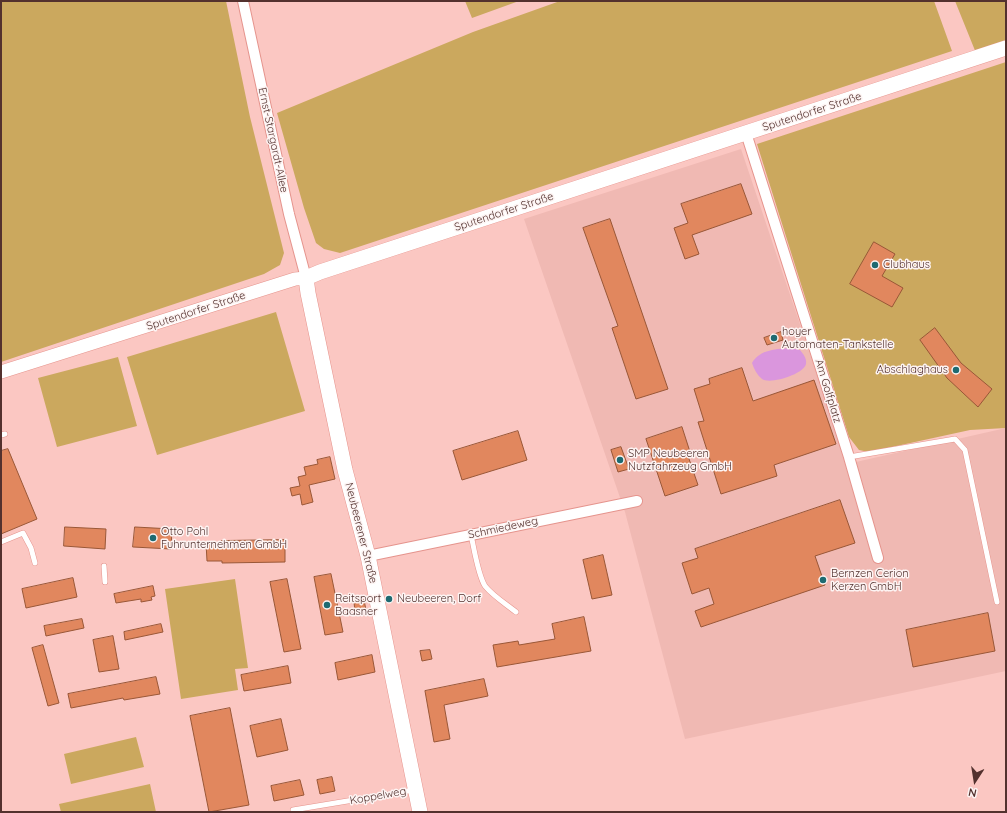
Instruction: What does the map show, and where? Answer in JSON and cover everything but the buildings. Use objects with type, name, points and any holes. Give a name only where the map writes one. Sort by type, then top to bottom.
[{"type":"main road","name":"Sputendorfer Straße","points":[[306,278],[320,272],[1006,48]]},
{"type":"main road","name":"Neubeerener Straße","points":[[306,278],[345,470],[368,556],[420,812]]},
{"type":"street","name":"Ernst-Stargardt-Allee","points":[[243,1],[289,214],[306,278]]},
{"type":"street","name":"Am Golfplatz","points":[[746,133],[849,457],[878,558]]},
{"type":"street","name":"Sputendorfer Straße","points":[[1,372],[295,279],[306,278]]},
{"type":"street","name":"Schmiedeweg","points":[[368,556],[637,501]]},
{"type":"lane","points":[[849,457],[955,439],[965,450],[997,602]]},
{"type":"lane","points":[[1,542],[23,533],[31,548],[35,563]]},
{"type":"lane","points":[[471,535],[478,566],[485,585],[516,612]]},
{"type":"lane","points":[[104,566],[105,582]]},
{"type":"lane","name":"Koppelweg","points":[[293,810],[415,790]]},
{"type":"shaded area","points":[[1,1],[226,1],[250,117],[284,253],[280,265],[264,274],[1,362]]},
{"type":"shaded area","points":[[465,1],[519,1],[472,18]]},
{"type":"shaded area","points":[[560,1],[934,1],[952,51],[340,253],[324,249],[316,243],[304,208],[277,113],[473,32]]},
{"type":"shaded area","points":[[955,1],[1006,1],[1006,43],[976,53]]},
{"type":"shaded area","points":[[1006,62],[1006,428],[970,430],[869,452],[859,450],[849,437],[757,144]]},
{"type":"shaded area","points":[[741,149],[847,464],[1006,428],[1006,671],[685,739],[625,512],[524,219]]},
{"type":"shaded area","points":[[276,312],[305,411],[157,455],[127,357]]},
{"type":"shaded area","points":[[792,348],[800,350],[804,356],[806,364],[804,368],[793,375],[779,380],[766,380],[759,376],[752,363],[755,358],[764,352]]},
{"type":"shaded area","points":[[118,357],[137,426],[57,447],[38,378]]},
{"type":"shaded area","points":[[235,579],[248,668],[235,669],[238,690],[181,699],[165,589]]},
{"type":"shaded area","points":[[136,737],[144,767],[71,784],[64,754]]},
{"type":"shaded area","points":[[150,784],[156,812],[61,812],[59,804]]},
{"type":"place","name":"Clubhaus","points":[[875,265]]},
{"type":"place","name":"hoyer Automaten-Tankstelle","points":[[774,338]]},
{"type":"place","name":"Abschlaghaus","points":[[956,370]]},
{"type":"place","name":"SMP Neubeeren Nutzfahrzeug GmbH","points":[[620,460]]},
{"type":"place","name":"Otto Pohl Fuhrunternehmen GmbH","points":[[153,538]]},
{"type":"place","name":"Bernzen Cerion Kerzen GmbH","points":[[823,580]]},
{"type":"place","name":"Neubeeren, Dorf","points":[[389,599]]},
{"type":"place","name":"Reitsport Baasner","points":[[327,605]]}]
